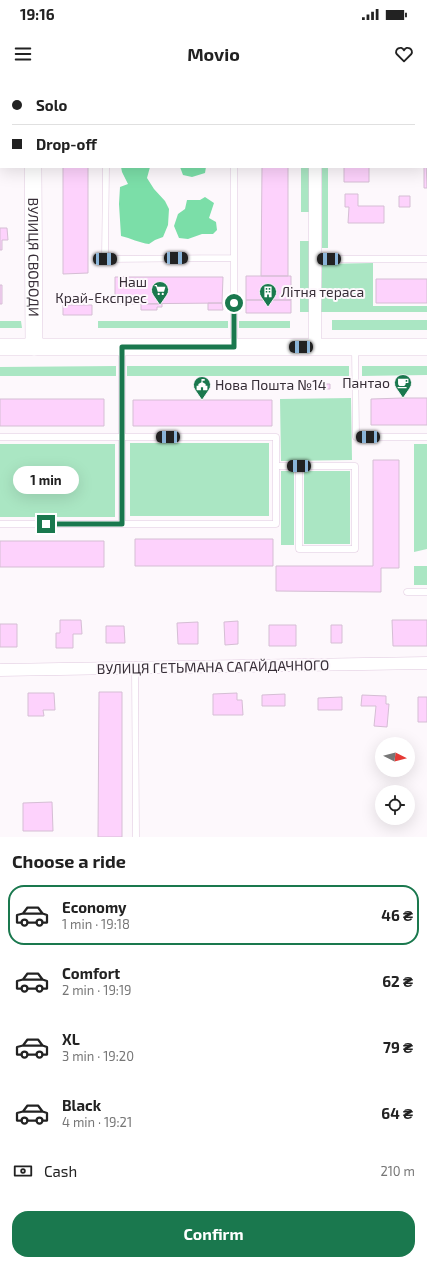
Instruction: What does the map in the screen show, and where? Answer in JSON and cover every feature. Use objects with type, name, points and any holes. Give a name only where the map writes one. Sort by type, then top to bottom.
[{"type":"main road","name":"ВУЛИЦЯ СВОБОДИ","points":[[33,168],[34,347]]},
{"type":"main road","points":[[0,347],[427,347]]},
{"type":"street","points":[[315,168],[315,347]]},
{"type":"street","name":"ВУЛИЦЯ ГЕТЬМАНА САГАЙДАЧНОГО","points":[[0,670],[427,663]]},
{"type":"lane","points":[[106,168],[105,259],[234,258]]},
{"type":"lane","points":[[234,168],[234,347]]},
{"type":"lane","points":[[315,259],[427,259]]},
{"type":"lane","points":[[122,347],[122,524]]},
{"type":"lane","points":[[355,347],[356,437],[427,437]]},
{"type":"lane","points":[[0,437],[276,436],[276,524],[0,524]]},
{"type":"lane","points":[[276,466],[299,466],[355,466],[356,549],[298,549],[299,466]]},
{"type":"lane","points":[[407,592],[427,592]]},
{"type":"lane","points":[[135,668],[136,837]]},
{"type":"green space","points":[[121,168],[150,168],[147,178],[154,189],[165,201],[169,209],[168,225],[163,237],[149,244],[121,236],[119,204],[120,187],[128,184]]},
{"type":"green space","points":[[180,168],[206,168],[205,173],[192,177],[183,175]]},
{"type":"green space","points":[[301,168],[310,168],[309,212],[301,212]]},
{"type":"green space","points":[[322,168],[328,168],[328,248],[322,248]]},
{"type":"green space","points":[[205,197],[214,203],[209,218],[216,222],[217,230],[213,234],[202,234],[188,239],[179,238],[174,226],[178,214],[185,209],[187,200],[200,200]]},
{"type":"green space","points":[[300,241],[309,241],[309,312],[300,312]]},
{"type":"green space","points":[[373,263],[373,306],[427,306],[427,312],[321,312],[322,264]]},
{"type":"green space","points":[[332,320],[427,320],[427,330],[332,330]]},
{"type":"green space","points":[[0,321],[21,321],[22,328],[0,328]]},
{"type":"green space","points":[[98,321],[228,321],[228,328],[98,328]]},
{"type":"green space","points":[[239,321],[290,321],[290,328],[239,328]]},
{"type":"green space","points":[[116,366],[116,376],[0,376],[0,367]]},
{"type":"green space","points":[[127,366],[349,366],[349,376],[127,376]]},
{"type":"green space","points":[[362,366],[427,366],[427,375],[362,376]]},
{"type":"green space","points":[[351,398],[352,460],[281,461],[280,399]]},
{"type":"green space","points":[[130,443],[269,443],[269,516],[130,516]]},
{"type":"green space","points":[[0,444],[115,444],[115,517],[0,517]]},
{"type":"green space","points":[[414,444],[427,444],[427,549],[414,552]]},
{"type":"green space","points":[[281,471],[294,471],[294,545],[281,545]]},
{"type":"green space","points":[[304,471],[350,471],[350,544],[304,544]]},
{"type":"green space","points":[[414,566],[427,566],[427,585],[414,585]]},
{"type":"building","points":[[63,168],[88,168],[88,273],[63,274]]},
{"type":"building","points":[[262,168],[288,168],[288,276],[261,276]]},
{"type":"building","points":[[344,168],[369,168],[369,182],[344,182]]},
{"type":"building","points":[[424,168],[426,168],[427,188],[424,188]]},
{"type":"building","points":[[345,194],[358,194],[358,206],[384,206],[384,223],[348,223],[349,207],[345,207]]},
{"type":"building","points":[[399,196],[410,196],[410,207],[399,207]]},
{"type":"building","points":[[0,228],[7,228],[8,240],[2,240],[2,250],[0,250]]},
{"type":"building","points":[[246,276],[291,276],[291,300],[246,300]]},
{"type":"building","points":[[115,277],[223,277],[222,303],[115,304]]},
{"type":"building","points":[[376,279],[427,279],[427,303],[376,303]]},
{"type":"building","points":[[0,285],[2,285],[2,304],[0,304]]},
{"type":"building","name":"Літня тераса","points":[[246,300],[291,300],[291,313],[246,313]]},
{"type":"building","points":[[208,303],[222,303],[223,310],[208,310]]},
{"type":"building","points":[[141,304],[162,304],[162,307],[157,307],[157,310],[141,310]]},
{"type":"building","points":[[63,305],[92,305],[92,315],[63,315]]},
{"type":"building","points":[[321,384],[330,384],[330,389],[321,389]]},
{"type":"building","points":[[427,398],[427,425],[371,425],[371,399]]},
{"type":"building","points":[[0,399],[104,399],[104,426],[0,426]]},
{"type":"building","points":[[133,400],[272,400],[272,426],[133,426]]},
{"type":"building","points":[[373,460],[399,460],[399,568],[381,568],[381,592],[276,591],[276,566],[373,566]]},
{"type":"building","points":[[135,539],[273,539],[273,566],[135,566]]},
{"type":"building","points":[[0,541],[104,541],[104,567],[0,567]]},
{"type":"building","points":[[60,620],[81,620],[82,634],[73,634],[73,648],[56,648],[56,633],[60,633]]},
{"type":"building","points":[[392,620],[427,620],[427,646],[393,646]]},
{"type":"building","points":[[238,621],[238,644],[225,645],[224,622]]},
{"type":"building","points":[[198,622],[198,644],[178,644],[177,623]]},
{"type":"building","points":[[0,624],[17,624],[17,647],[0,647]]},
{"type":"building","points":[[269,625],[296,625],[296,646],[269,646]]},
{"type":"building","points":[[331,625],[342,625],[342,643],[331,643]]},
{"type":"building","points":[[106,626],[124,626],[125,643],[106,643]]},
{"type":"building","points":[[99,692],[122,692],[122,837],[98,837]]},
{"type":"building","points":[[28,693],[54,693],[55,710],[43,710],[44,716],[28,716]]},
{"type":"building","points":[[237,693],[237,700],[242,700],[243,715],[213,715],[213,694]]},
{"type":"building","points":[[285,694],[285,706],[262,706],[262,695]]},
{"type":"building","points":[[362,695],[386,696],[386,704],[389,704],[387,727],[374,726],[376,706],[361,706]]},
{"type":"building","points":[[342,697],[342,710],[318,710],[318,698]]},
{"type":"building","points":[[418,697],[427,697],[427,722],[418,722]]},
{"type":"building","points":[[52,802],[53,831],[23,831],[23,803]]},
{"type":"place","name":"Наш Край-Експрес","points":[[160,305]]},
{"type":"place","name":"Літня тераса","points":[[268,307]]},
{"type":"place","name":"Пантао","points":[[403,398]]},
{"type":"place","name":"Нова Пошта №14","points":[[202,400]]},
{"type":"route","points":[[46,524],[122,524],[122,347],[234,347],[234,303]]}]
